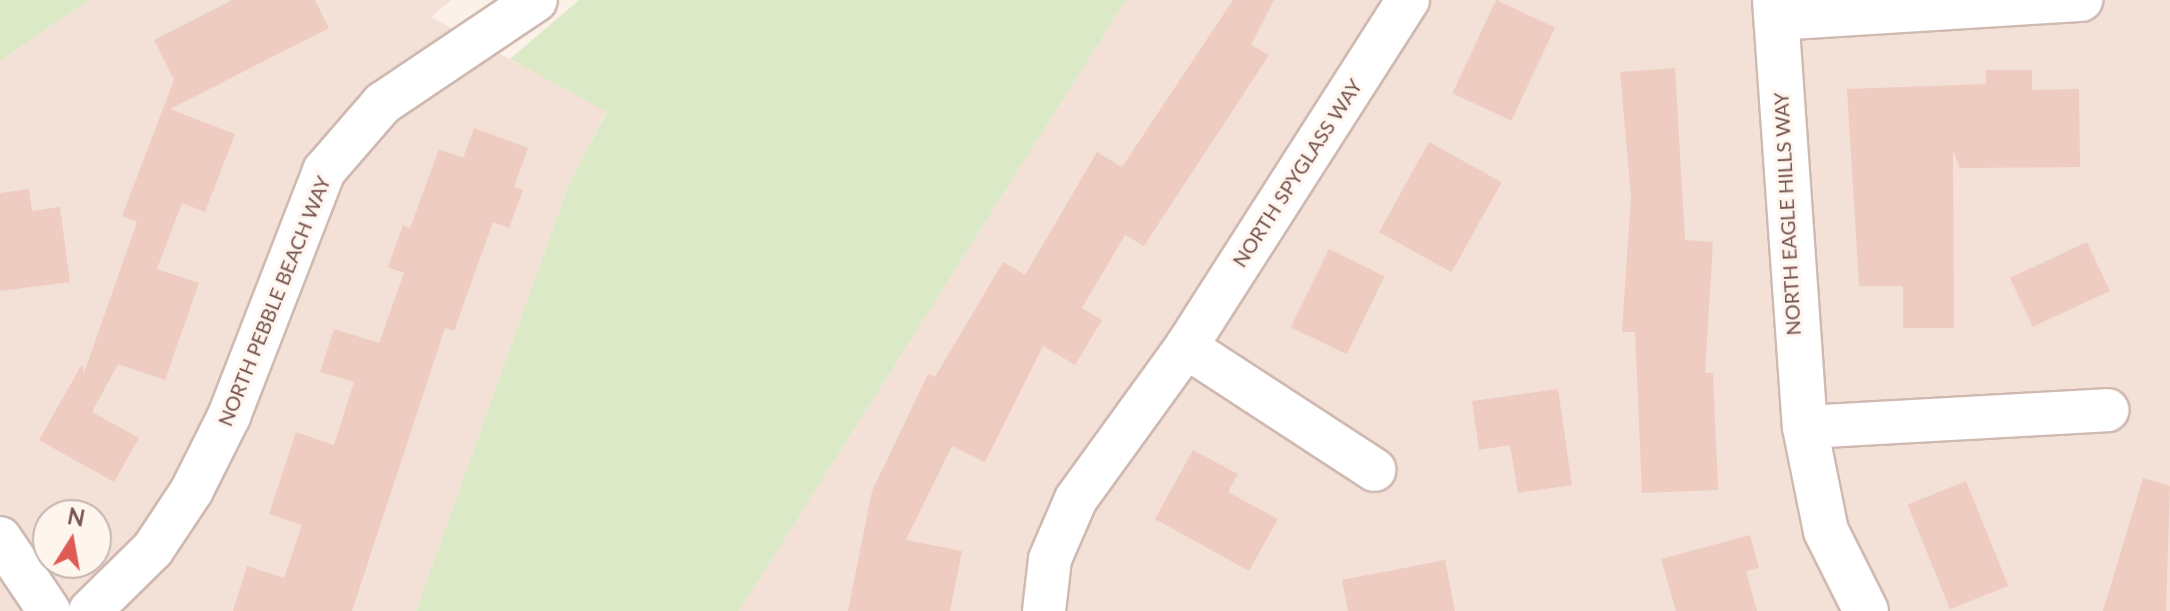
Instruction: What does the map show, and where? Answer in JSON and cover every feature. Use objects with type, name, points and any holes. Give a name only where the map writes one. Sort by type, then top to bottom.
[{"type":"street","name":"NORTH PEBBLE BEACH WAY","points":[[90,611],[153,549],[192,490],[229,416],[324,171],[383,103],[536,0]]},
{"type":"street","name":"NORTH SPYGLASS WAY","points":[[1044,611],[1050,559],[1076,499],[1186,347],[1408,0]]},
{"type":"street","points":[[1776,9],[2081,0]]},
{"type":"street","name":"NORTH EAGLE HILLS WAY","points":[[1776,9],[1805,427],[1826,531],[1866,611]]},
{"type":"street","points":[[1186,347],[1375,470]]},
{"type":"street","points":[[1805,427],[2108,410]]},
{"type":"street","points":[[0,538],[49,611]]},
{"type":"shaded area","points":[[89,0],[451,0],[431,17],[607,111],[570,181],[416,611],[0,611],[0,61]]},
{"type":"shaded area","points":[[1126,0],[2170,0],[2170,611],[739,611]]},
{"type":"green space","points":[[0,0],[89,0],[0,61]]},
{"type":"green space","points":[[579,0],[1126,0],[739,611],[416,611],[570,181],[607,112],[510,59]]},
{"type":"building","points":[[232,0],[315,0],[329,28],[170,109],[235,134],[205,212],[182,203],[157,269],[199,283],[165,380],[118,364],[92,412],[139,438],[114,482],[39,440],[82,364],[84,373],[137,222],[122,216],[174,80],[154,40]]},
{"type":"building","points":[[1233,0],[1274,0],[1251,45],[1269,55],[1144,246],[1125,235],[1082,308],[1102,320],[1075,365],[1043,346],[985,462],[952,446],[906,540],[962,551],[950,611],[848,611],[872,491],[928,374],[935,377],[1003,262],[1025,275],[1097,152],[1122,167]]},
{"type":"building","points":[[1496,0],[1555,27],[1511,121],[1452,93]]},
{"type":"building","points":[[1675,68],[1685,240],[1713,242],[1705,373],[1713,373],[1718,490],[1642,493],[1635,332],[1622,332],[1631,196],[1620,72]]},
{"type":"building","points":[[1986,70],[2032,70],[2032,90],[2079,89],[2080,167],[1960,168],[1953,151],[1954,328],[1903,328],[1903,286],[1859,286],[1847,89],[1986,84]]},
{"type":"building","points":[[474,128],[528,148],[514,187],[523,190],[509,228],[493,222],[454,331],[445,328],[352,611],[233,611],[247,566],[284,578],[302,525],[269,514],[296,432],[334,445],[354,382],[320,372],[334,329],[379,343],[404,273],[388,267],[403,225],[410,228],[439,149],[463,158]]},
{"type":"building","points":[[1429,142],[1502,182],[1452,272],[1379,232]]},
{"type":"building","points":[[29,189],[32,211],[60,207],[70,282],[0,291],[0,193]]},
{"type":"building","points":[[2087,242],[2110,291],[2033,327],[2010,278]]},
{"type":"building","points":[[1329,249],[1385,276],[1347,354],[1291,327]]},
{"type":"building","points":[[1558,389],[1572,485],[1518,493],[1510,445],[1479,450],[1472,401]]},
{"type":"building","points":[[1193,450],[1238,474],[1228,492],[1278,519],[1249,571],[1155,519]]},
{"type":"building","points":[[2143,478],[2170,486],[2166,611],[2103,611]]},
{"type":"building","points":[[1966,481],[2008,586],[1950,609],[1908,505]]},
{"type":"building","points":[[1750,535],[1759,568],[1746,571],[1757,611],[1676,611],[1661,559]]},
{"type":"building","points":[[1445,560],[1455,611],[1348,611],[1342,580]]}]
